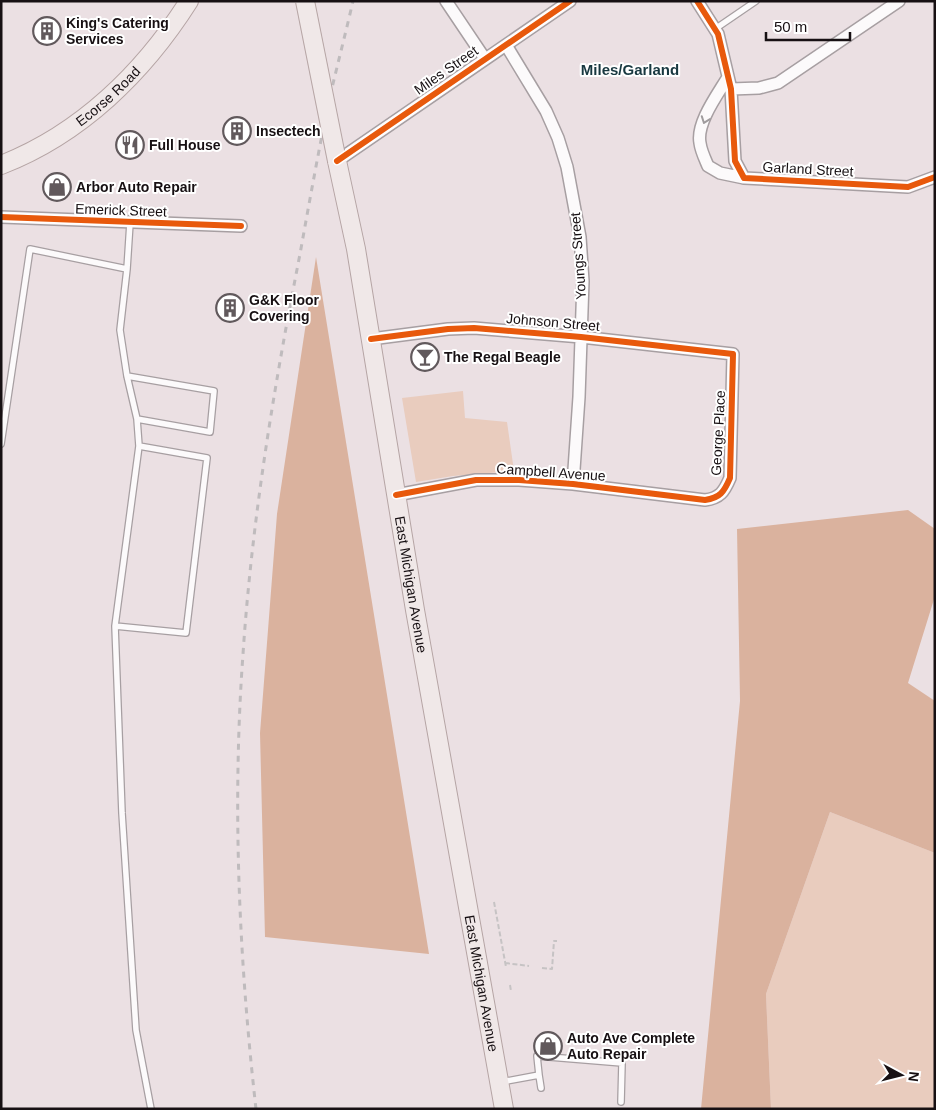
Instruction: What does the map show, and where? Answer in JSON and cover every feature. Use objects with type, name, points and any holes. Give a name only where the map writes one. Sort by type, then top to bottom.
[{"type":"main road","name":"Ecorse Road","points":[[1,165],[12,161],[59,135],[108,99],[150,56],[189,1]]},
{"type":"main road","name":"East Michigan Avenue","points":[[305,1],[356,250],[438,743],[504,1109]]},
{"type":"street","points":[[446,1],[484,59]]},
{"type":"street","name":"Miles Street","points":[[338,161],[570,1]]},
{"type":"street","name":"Garland Street","points":[[697,1],[718,34],[731,89],[735,162],[744,178]]},
{"type":"street","points":[[731,89],[759,88],[778,83],[900,1]]},
{"type":"street","name":"Youngs Street","points":[[506,45],[546,111],[558,138],[567,167],[580,246],[583,281],[579,397],[573,484]]},
{"type":"street","name":"Garland Street","points":[[728,77],[710,107],[703,124],[699,142],[708,166],[720,173],[744,178],[908,187],[935,176]]},
{"type":"street","name":"Emerick Street","points":[[1,217],[241,226]]},
{"type":"street","name":"Johnson Street","points":[[371,338],[448,329],[474,328],[581,337],[733,354]]},
{"type":"street","name":"George Place","points":[[705,500],[716,499],[725,490],[730,478],[733,354]]},
{"type":"street","name":"Campbell Avenue","points":[[396,495],[476,480],[519,480],[573,484],[705,500]]},
{"type":"lane","points":[[715,29],[756,1]]},
{"type":"lane","points":[[130,223],[120,330],[127,376],[137,419],[139,446],[115,626],[122,813],[136,1030],[151,1109]]},
{"type":"lane","points":[[1,444],[30,250],[127,270]]},
{"type":"lane","points":[[127,376],[214,391],[210,432],[137,419]]},
{"type":"lane","points":[[115,626],[186,633],[208,458],[139,446]]},
{"type":"lane","points":[[541,1088],[537,1056],[622,1063],[621,1102]]},
{"type":"lane","points":[[498,1082],[540,1075]]},
{"type":"path","points":[[494,902],[506,967]]},
{"type":"path","points":[[542,968],[552,969],[554,941],[557,941]]},
{"type":"path","points":[[506,963],[528,966]]},
{"type":"path","points":[[510,985],[511,991]]},
{"type":"shaded area","points":[[316,257],[429,954],[265,937],[260,733],[277,514]]},
{"type":"shaded area","points":[[463,391],[465,418],[507,422],[514,471],[453,476],[416,482],[402,398]]},
{"type":"shaded area","points":[[908,510],[935,529],[935,596],[908,683],[935,701],[935,853],[830,812],[766,994],[771,1109],[701,1109],[740,701],[737,529]]},
{"type":"shaded area","points":[[830,812],[935,853],[935,1109],[771,1109],[766,994]]},
{"type":"railway","points":[[256,1109],[245,996],[239,882],[238,768],[247,604],[258,503],[281,354],[328,105],[353,1]]},
{"type":"cycle path","points":[[337,161],[570,1]]},
{"type":"cycle path","points":[[697,1],[718,34],[731,89],[735,161],[744,178],[908,187],[935,177]]},
{"type":"cycle path","points":[[1,217],[241,226]]},
{"type":"cycle path","points":[[371,339],[448,329],[474,328],[581,337],[733,354],[730,478],[723,491],[714,498],[705,500],[573,484],[519,480],[476,480],[396,495]]},
{"type":"place","name":"King's Catering Services","points":[[47,31]]},
{"type":"place","name":"Insectech","points":[[237,131]]},
{"type":"place","name":"Full House","points":[[130,145]]},
{"type":"place","name":"Arbor Auto Repair","points":[[57,187]]},
{"type":"place","name":"G&K Floor Covering","points":[[230,308]]},
{"type":"place","name":"The Regal Beagle","points":[[425,357]]},
{"type":"place","name":"Auto Ave Complete Auto Repair","points":[[548,1046]]},
{"type":"district","name":"Miles/Garland","points":[[630,70]]}]
